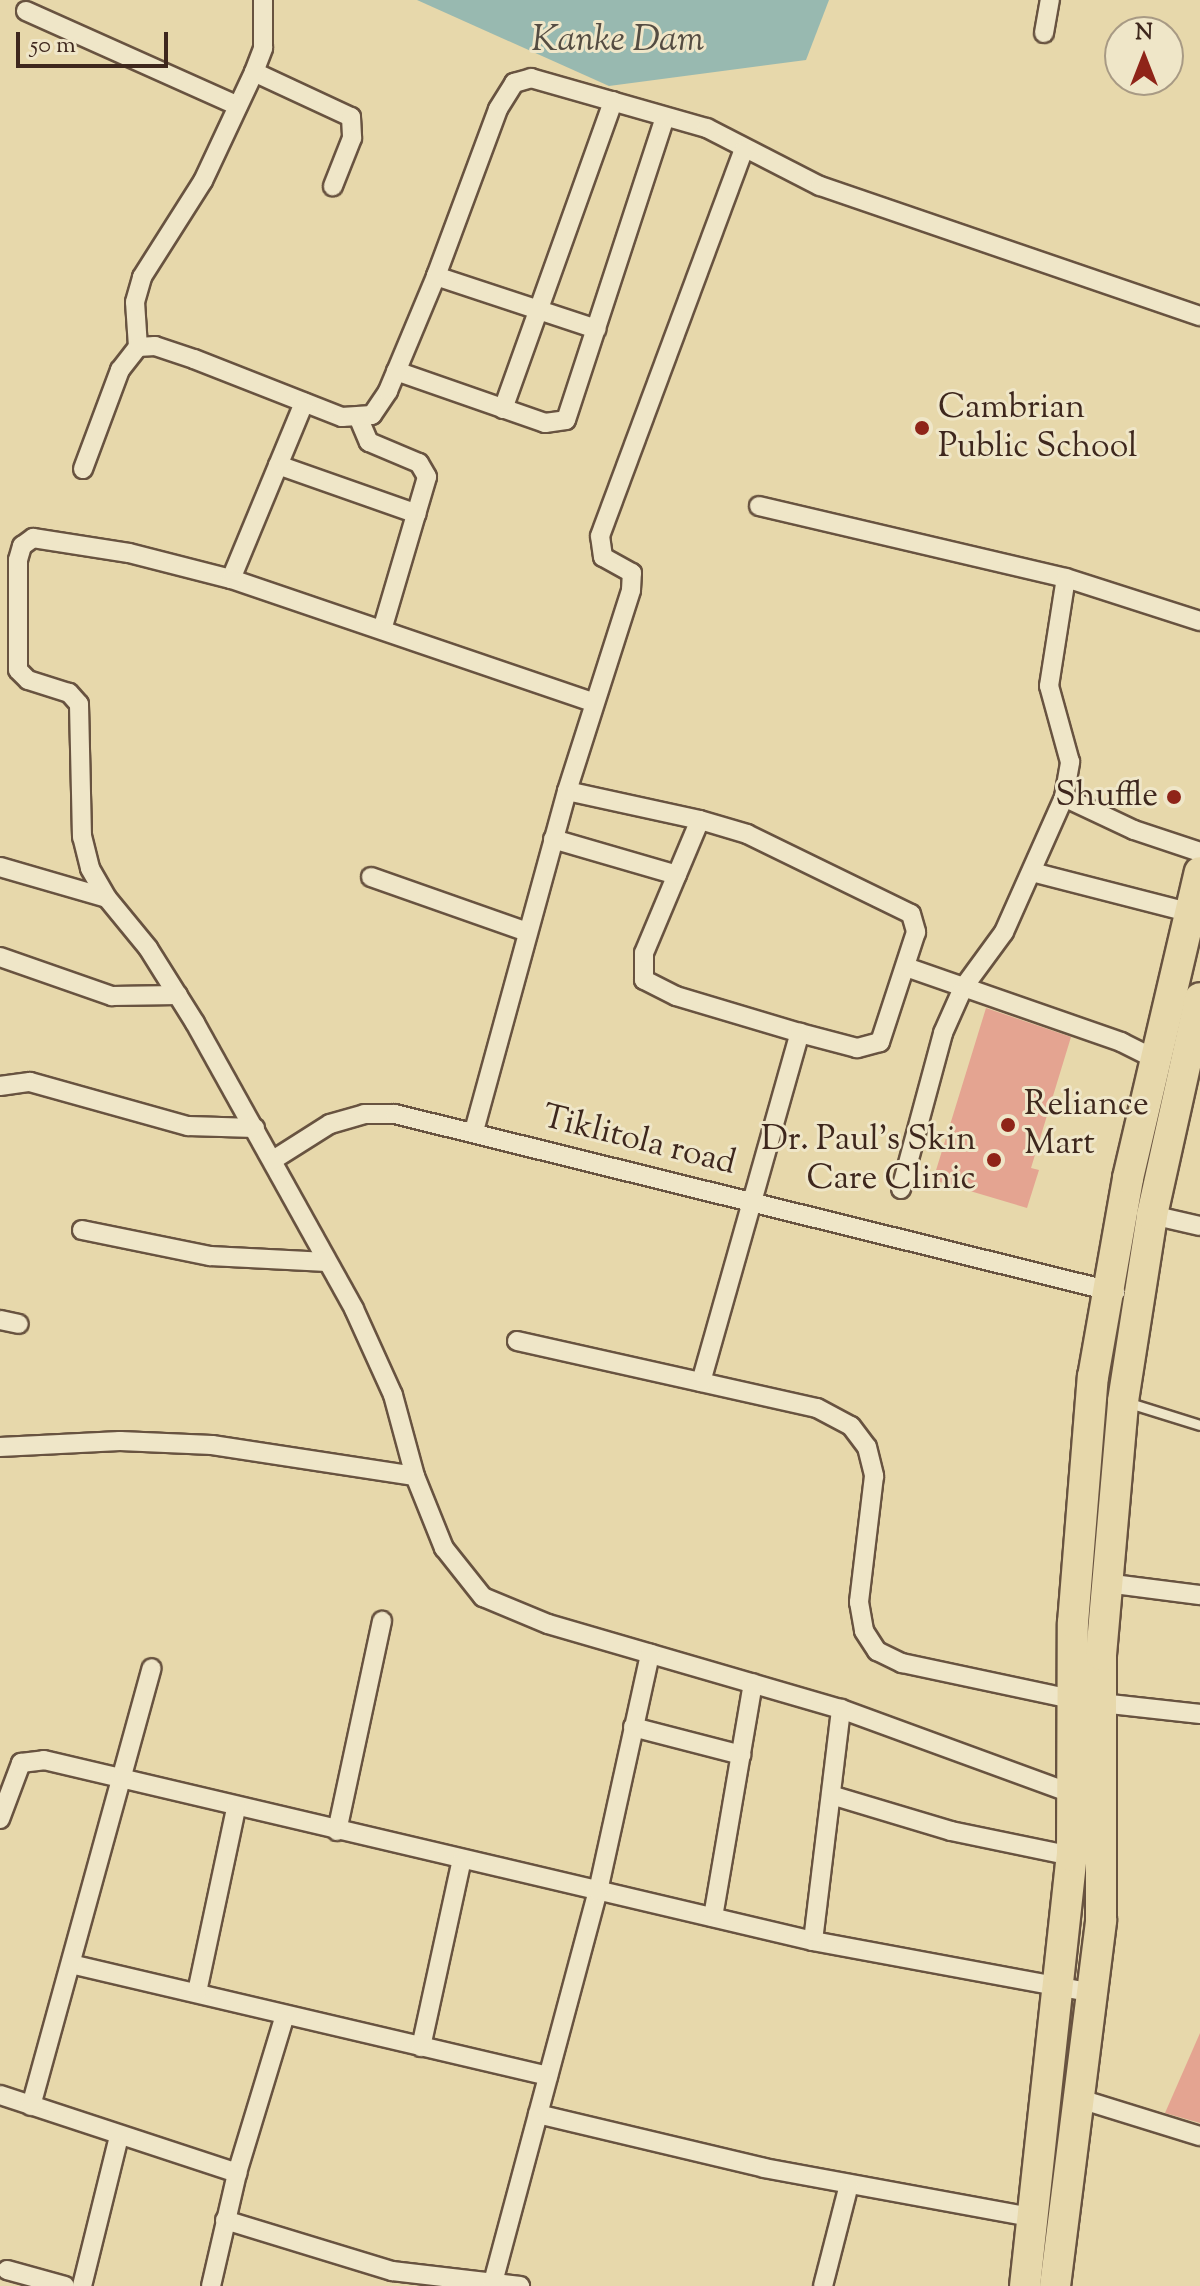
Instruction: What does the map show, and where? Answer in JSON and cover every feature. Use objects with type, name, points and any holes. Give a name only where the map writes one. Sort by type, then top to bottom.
[{"type":"main road","points":[[1025,2286],[1061,1987],[1072,1856],[1073,1794],[1106,1583],[1123,1401],[1138,1296],[1180,1070],[1192,913],[1200,872]]},
{"type":"main road","points":[[1055,2286],[1077,2098],[1094,1993],[1103,1884],[1086,1701],[1079,1542],[1105,1290],[1180,1070],[1200,998]]},
{"type":"street","points":[[83,469],[120,370],[138,347],[135,302],[142,277],[203,181],[254,72],[263,48],[263,0]]},
{"type":"street","points":[[1044,33],[1050,0]]},
{"type":"street","points":[[26,11],[238,106]]},
{"type":"street","points":[[254,72],[351,117],[352,138],[333,186]]},
{"type":"street","points":[[138,347],[155,346],[304,403],[359,419],[380,405],[396,371],[436,276],[498,109],[514,83],[549,80],[665,118],[707,128],[743,151],[896,214],[1200,316]]},
{"type":"street","points":[[503,409],[613,101]]},
{"type":"street","points":[[396,371],[545,423],[566,420],[665,118]]},
{"type":"street","points":[[474,1131],[553,839],[633,581],[626,568],[603,557],[600,536],[743,151]]},
{"type":"street","points":[[436,276],[596,329]]},
{"type":"street","points":[[231,579],[304,403]]},
{"type":"street","points":[[359,419],[369,442],[426,469],[417,514],[382,630]]},
{"type":"street","points":[[278,465],[417,514]]},
{"type":"street","points":[[759,506],[1066,578],[1200,621]]},
{"type":"street","points":[[593,702],[231,579],[48,537],[22,546],[15,612],[18,670],[28,680],[69,693],[79,704],[82,837],[90,868],[107,898],[124,912],[178,995],[273,1160],[377,1356],[415,1476],[444,1548],[483,1597],[536,1620],[841,1709],[1073,1794]]},
{"type":"street","points":[[901,1189],[928,1076],[963,988],[1004,932],[1064,797],[1070,762],[1049,686],[1066,578]]},
{"type":"street","points":[[567,791],[700,820],[798,855],[911,914],[916,932],[880,1042],[857,1048],[676,996],[644,980],[644,953],[700,820]]},
{"type":"street","points":[[1064,797],[1134,830],[1200,852]]},
{"type":"street","points":[[553,839],[677,875]]},
{"type":"street","points":[[0,867],[107,898]]},
{"type":"street","points":[[1032,872],[1192,913]]},
{"type":"street","points":[[371,877],[527,932]]},
{"type":"street","points":[[0,957],[112,996],[178,995]]},
{"type":"street","points":[[906,967],[1121,1042],[1180,1070]]},
{"type":"street","points":[[701,1382],[755,1204],[800,1033]]},
{"type":"street","points":[[0,1086],[30,1082],[188,1126],[255,1128]]},
{"type":"street","name":"Tiklitola road","points":[[273,1160],[330,1124],[364,1114],[395,1114],[1138,1296]]},
{"type":"street","points":[[1152,1215],[1200,1226]]},
{"type":"street","points":[[82,1230],[210,1256],[327,1262]]},
{"type":"street","points":[[517,1341],[817,1408],[851,1426],[867,1447],[874,1476],[859,1602],[864,1631],[877,1651],[902,1663],[1086,1701],[1200,1714]]},
{"type":"street","points":[[0,1447],[120,1441],[212,1445],[415,1476]]},
{"type":"street","points":[[1106,1583],[1200,1595]]},
{"type":"street","points":[[337,1831],[382,1621]]},
{"type":"street","points":[[493,2283],[598,1891],[650,1654]]},
{"type":"street","points":[[31,2106],[124,1781],[152,1668]]},
{"type":"street","points":[[713,1917],[753,1683]]},
{"type":"street","points":[[813,1941],[841,1709]]},
{"type":"street","points":[[633,1727],[741,1755]]},
{"type":"street","points":[[0,1819],[15,1771],[33,1759],[813,1941],[1094,1993]]},
{"type":"street","points":[[831,1795],[951,1831],[1072,1856]]},
{"type":"street","points":[[197,1992],[236,1808]]},
{"type":"street","points":[[421,2047],[462,1859]]},
{"type":"street","points":[[71,1964],[548,2076]]},
{"type":"street","points":[[211,2286],[237,2173],[285,2015]]},
{"type":"street","points":[[0,2095],[119,2137],[237,2173]]},
{"type":"street","points":[[1077,2098],[1200,2136]]},
{"type":"street","points":[[538,2114],[849,2185],[1031,2217]]},
{"type":"street","points":[[82,2286],[119,2137]]},
{"type":"street","points":[[823,2286],[849,2185]]},
{"type":"street","points":[[225,2220],[392,2271],[520,2286]]},
{"type":"street","points":[[7,2270],[65,2286]]},
{"type":"lane","points":[[1123,1401],[1200,1425]]},
{"type":"water","name":"Kanke Dam","points":[[417,0],[829,0],[806,60],[609,86]]},
{"type":"building","points":[[986,1008],[1071,1037],[1031,1168],[1039,1170],[1027,1208],[933,1180]]},
{"type":"building","points":[[1200,2033],[1200,2123],[1165,2113]]},
{"type":"place","name":"Cambrian Public School","points":[[922,428]]},
{"type":"place","name":"Shuffle","points":[[1174,797]]},
{"type":"place","name":"Reliance Mart","points":[[1008,1125]]},
{"type":"place","name":"Dr. Paul's Skin Care Clinic","points":[[994,1160]]}]
